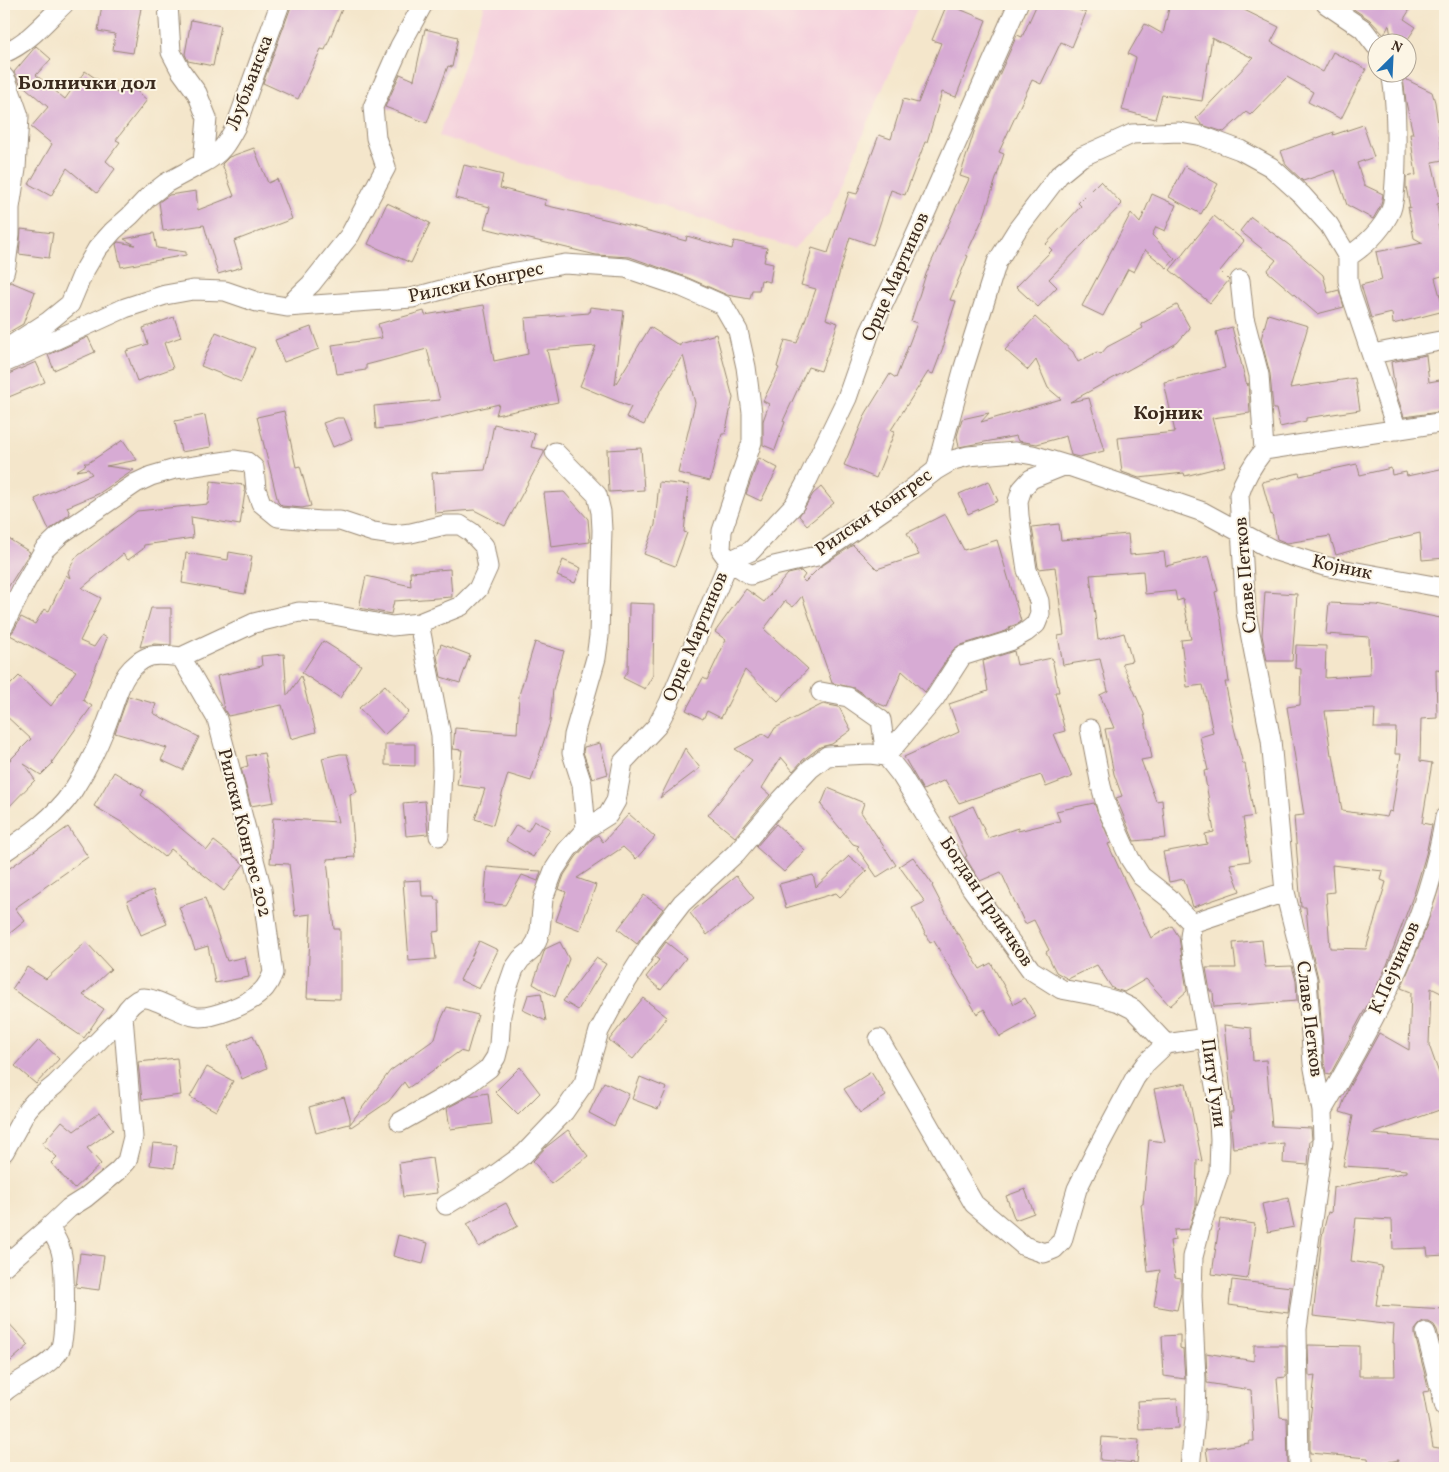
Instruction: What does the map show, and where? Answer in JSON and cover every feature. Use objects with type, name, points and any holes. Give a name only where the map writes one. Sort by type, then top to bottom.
[{"type":"street","points":[[4,54],[35,33],[64,4]]},
{"type":"street","name":"Љубљанска","points":[[168,4],[171,52],[197,94],[207,118],[203,163]]},
{"type":"street","name":"Љубљанска","points":[[203,163],[214,157],[226,144],[236,126],[280,4]]},
{"type":"street","points":[[287,307],[311,284],[350,235],[386,167],[376,138],[373,107],[400,46],[423,4]]},
{"type":"street","name":"Орце Мартинов","points":[[400,1122],[466,1085],[489,1068],[496,1057],[499,1045],[501,1015],[507,989],[514,969],[521,959],[531,951],[537,940],[540,930],[543,899],[548,883],[560,858],[586,829],[608,815],[616,801],[623,762],[657,726],[669,703],[729,561],[751,551],[794,505],[806,483],[847,398],[870,332],[913,241],[1018,4]]},
{"type":"street","points":[[1326,4],[1366,33]]},
{"type":"street","points":[[4,77],[19,116],[16,168],[10,208],[10,242],[4,273]]},
{"type":"street","points":[[1348,257],[1364,246],[1385,223],[1392,207],[1396,152],[1395,109],[1391,82]]},
{"type":"street","points":[[936,470],[964,366],[997,262],[1017,230],[1059,175],[1082,157],[1132,134],[1179,132],[1202,136],[1240,150],[1271,167],[1302,195],[1328,224],[1348,257],[1348,281],[1351,294],[1397,430]]},
{"type":"street","points":[[4,348],[12,345],[49,321],[70,304],[83,273],[97,249],[113,231],[148,197],[166,184],[203,163]]},
{"type":"street","name":"Рилски Конгрес","points":[[4,363],[125,308],[165,295],[193,290],[224,291],[257,302],[287,307],[412,298],[493,276],[565,264],[626,268],[682,287],[722,305],[738,331],[746,367],[752,413],[752,442],[722,531],[721,550],[729,561],[751,576],[774,566],[816,556],[891,505],[936,470],[953,460],[968,456],[1015,452],[1033,455],[1203,512],[1242,533]]},
{"type":"street","points":[[1240,280],[1244,318],[1259,375],[1264,450],[1445,422]]},
{"type":"street","points":[[1372,354],[1445,340]]},
{"type":"street","name":"Славе Петков","points":[[1264,450],[1253,464],[1242,484],[1239,495],[1246,612],[1271,740],[1285,892],[1307,979],[1313,1063],[1322,1111],[1323,1141],[1297,1329],[1299,1468]]},
{"type":"street","points":[[555,452],[597,495],[602,521],[599,627],[596,658],[574,735],[572,753],[582,784],[586,829]]},
{"type":"street","points":[[4,625],[25,582],[44,550],[120,492],[159,474],[234,460],[247,462],[254,468],[256,489],[261,503],[278,517],[340,521],[373,532],[393,535],[411,534],[445,525],[460,525],[471,532],[484,546],[488,567],[478,589],[460,606],[419,623],[392,626],[323,613],[299,612],[254,623],[182,657],[151,656],[140,662],[128,673],[118,689],[108,721],[94,754],[71,794],[57,811],[30,834],[4,852]]},
{"type":"street","points":[[446,1205],[491,1178],[524,1154],[564,1112],[584,1083],[599,1031],[650,943],[682,903],[736,853],[780,800],[810,769],[827,756],[870,754],[886,756],[935,698],[962,656],[1010,641],[1036,624],[1040,614],[1039,601],[1027,570],[1018,500],[1022,490],[1031,479],[1066,465]]},
{"type":"street","name":"Којник","points":[[1242,533],[1273,550],[1324,566],[1445,588]]},
{"type":"street","points":[[419,623],[441,736],[442,769],[439,836]]},
{"type":"street","name":"Рилски Конгрес 202","points":[[4,1152],[27,1110],[55,1085],[123,1016],[132,1004],[142,998],[150,998],[172,1009],[195,1017],[218,1014],[260,994],[269,983],[273,973],[262,890],[217,719],[182,657]]},
{"type":"street","name":"Богдан Прличков","points":[[821,692],[848,697],[881,720],[886,756],[912,792],[972,889],[1031,970],[1061,989],[1098,996],[1119,1002],[1132,1009],[1166,1044]]},
{"type":"street","points":[[1090,728],[1107,808],[1130,859],[1141,876],[1169,898],[1192,923],[1285,892]]},
{"type":"street","name":"К.Пејчинов","points":[[1322,1111],[1374,1017],[1403,959],[1414,932],[1440,847],[1445,817]]},
{"type":"street","name":"Питу Гули","points":[[1190,1468],[1195,1419],[1196,1379],[1192,1296],[1193,1257],[1201,1226],[1220,1172],[1218,1103],[1190,937],[1192,923]]},
{"type":"street","points":[[4,1266],[69,1208],[85,1198],[118,1171],[127,1161],[133,1137],[123,1016]]},
{"type":"street","points":[[879,1039],[974,1204],[1024,1246],[1044,1253],[1054,1249],[1062,1241],[1078,1189],[1094,1153],[1135,1078],[1146,1063],[1166,1044],[1206,1038]]},
{"type":"street","points":[[4,1392],[51,1360],[60,1350],[64,1311],[62,1253],[49,1227]]},
{"type":"street","points":[[1426,1333],[1445,1408]]},
{"type":"shaded area","points":[[481,4],[919,4],[829,214],[794,248],[439,136],[484,6]]},
{"type":"building","points":[[102,4],[141,8],[133,53],[113,50],[115,34],[98,31]]},
{"type":"building","points":[[292,4],[329,4],[342,9],[325,50],[321,49],[298,99],[263,83]]},
{"type":"building","points":[[947,4],[986,20],[956,97],[942,92],[927,142],[925,142],[905,195],[891,190],[873,245],[850,237],[826,319],[838,323],[821,371],[808,367],[783,421],[785,422],[775,450],[763,445],[763,421],[769,404],[763,401],[779,368],[777,367],[785,340],[797,343],[816,289],[801,285],[812,248],[828,253],[849,192],[857,194],[879,135],[891,139],[903,99],[918,103],[941,43],[932,40]]},
{"type":"building","points":[[1037,4],[1065,4],[1086,13],[1072,47],[1061,42],[1041,84],[1032,80],[999,152],[1004,154],[984,216],[966,255],[968,256],[950,300],[956,301],[943,341],[945,342],[933,374],[928,372],[891,430],[895,431],[876,478],[844,465],[866,413],[890,374],[896,378],[917,323],[911,321],[926,274],[969,179],[960,176],[975,129],[1017,35],[1022,37]]},
{"type":"building","points":[[1170,4],[1232,4],[1279,27],[1271,42],[1323,72],[1333,52],[1366,69],[1341,119],[1308,102],[1313,92],[1287,77],[1250,115],[1246,112],[1224,132],[1202,125],[1196,118],[1253,58],[1212,38],[1202,101],[1162,95],[1155,119],[1122,110],[1136,58],[1128,54],[1145,24],[1163,34]]},
{"type":"building","points":[[1346,4],[1400,4],[1409,11],[1404,19],[1416,27],[1413,32],[1390,32],[1389,25],[1386,32],[1381,32],[1370,20]]},
{"type":"building","points":[[191,20],[221,26],[213,66],[188,61],[185,54]]},
{"type":"building","points":[[425,29],[458,37],[452,67],[448,66],[427,123],[385,107],[400,74],[414,80]]},
{"type":"building","points":[[36,46],[51,59],[36,75],[65,99],[85,71],[117,93],[126,82],[147,100],[116,140],[120,142],[106,161],[115,169],[97,193],[67,168],[51,196],[29,184],[52,144],[31,127],[48,107],[19,82],[14,72]]},
{"type":"building","points":[[1404,82],[1411,82],[1432,92],[1435,102],[1443,160],[1432,162],[1441,203],[1437,204],[1440,224],[1438,225],[1445,253],[1445,275],[1435,278],[1444,311],[1393,324],[1392,313],[1371,318],[1361,285],[1382,280],[1376,252],[1423,243],[1414,238],[1408,207],[1410,208],[1406,177],[1416,175],[1410,134],[1413,134]]},
{"type":"building","points":[[1363,125],[1374,157],[1357,163],[1364,185],[1383,194],[1381,205],[1373,219],[1347,205],[1335,170],[1303,181],[1286,165],[1281,151],[1334,132],[1333,135]]},
{"type":"building","points":[[254,148],[268,183],[277,179],[292,219],[234,241],[242,267],[218,274],[204,225],[163,231],[159,202],[169,195],[196,191],[198,210],[234,196],[222,164],[229,157]]},
{"type":"building","points":[[464,165],[503,175],[500,188],[546,200],[544,205],[686,241],[687,236],[732,249],[734,241],[767,248],[764,262],[773,264],[770,282],[761,280],[759,290],[752,290],[750,299],[727,295],[686,277],[630,257],[596,255],[484,228],[490,207],[455,198]]},
{"type":"building","points":[[1185,166],[1218,184],[1201,214],[1169,197]]},
{"type":"building","points":[[1100,181],[1122,204],[1049,279],[1057,287],[1038,307],[1016,287],[1052,250],[1046,244],[1081,206],[1078,203]]},
{"type":"building","points":[[1152,194],[1176,205],[1165,231],[1156,227],[1152,235],[1175,259],[1167,268],[1145,250],[1134,272],[1128,269],[1103,316],[1082,306],[1131,213],[1140,223]]},
{"type":"building","points":[[387,203],[430,223],[411,263],[368,244]]},
{"type":"building","points":[[1214,216],[1244,241],[1220,271],[1229,280],[1210,303],[1170,270]]},
{"type":"building","points":[[1251,217],[1289,245],[1323,275],[1328,293],[1339,290],[1344,307],[1317,314],[1267,271],[1276,260],[1240,231]]},
{"type":"building","points":[[21,229],[53,233],[49,258],[19,254]]},
{"type":"building","points":[[154,233],[157,248],[186,252],[186,255],[121,267],[116,244],[118,242],[135,245],[124,239]]},
{"type":"building","points":[[11,282],[35,292],[23,324],[4,335],[4,291],[7,284]]},
{"type":"building","points":[[484,305],[494,361],[528,354],[525,318],[589,313],[590,307],[624,311],[615,385],[650,327],[680,346],[680,344],[716,334],[733,398],[725,434],[722,434],[710,481],[678,473],[695,403],[683,355],[660,392],[644,425],[626,417],[631,407],[580,386],[596,346],[547,350],[558,402],[496,415],[499,404],[412,425],[376,429],[374,406],[440,400],[427,349],[366,365],[366,370],[337,374],[332,345],[382,338],[378,324],[424,311],[425,315]]},
{"type":"building","points":[[1177,305],[1190,328],[1177,343],[1070,402],[1089,398],[1104,451],[1079,457],[1071,455],[1066,436],[1037,444],[1018,441],[1016,436],[959,447],[957,436],[962,419],[989,413],[981,422],[1061,399],[1048,388],[1036,360],[1028,370],[1005,350],[1035,317],[1073,352],[1078,362],[1097,352],[1101,354],[1107,347],[1143,328],[1141,324]]},
{"type":"building","points":[[1268,314],[1308,326],[1290,388],[1355,378],[1360,410],[1306,418],[1306,421],[1280,427],[1276,409],[1273,409],[1270,374],[1261,339]]},
{"type":"building","points":[[174,317],[181,337],[164,343],[173,368],[137,381],[126,351],[148,344],[143,328]]},
{"type":"building","points":[[311,327],[319,349],[284,362],[275,340]]},
{"type":"building","points":[[1232,327],[1247,386],[1248,383],[1250,413],[1212,418],[1225,466],[1185,476],[1184,473],[1139,478],[1122,472],[1118,438],[1175,432],[1164,382],[1225,368],[1216,332]]},
{"type":"building","points":[[216,332],[255,348],[241,382],[201,366]]},
{"type":"building","points":[[88,337],[95,352],[54,370],[48,355]]},
{"type":"building","points":[[1426,355],[1429,382],[1445,379],[1445,411],[1404,417],[1395,389],[1391,362]]},
{"type":"building","points":[[36,362],[45,382],[4,399],[4,376]]},
{"type":"building","points":[[284,411],[296,467],[300,466],[311,506],[302,508],[282,506],[278,502],[257,417]]},
{"type":"building","points":[[205,415],[211,447],[181,452],[175,421]]},
{"type":"building","points":[[337,418],[344,418],[352,439],[333,447],[323,423]]},
{"type":"building","points":[[494,424],[535,433],[531,447],[544,450],[505,526],[474,510],[435,513],[432,473],[485,470]]},
{"type":"building","points":[[123,440],[137,460],[106,466],[134,470],[98,494],[67,507],[70,514],[49,530],[35,499],[92,474],[88,469],[76,471],[86,465],[84,463],[88,463]]},
{"type":"building","points":[[641,448],[644,490],[609,492],[607,450]]},
{"type":"building","points":[[759,458],[778,468],[761,501],[746,494]]},
{"type":"building","points":[[1357,464],[1360,475],[1391,468],[1392,475],[1406,472],[1407,476],[1445,468],[1445,558],[1422,560],[1420,533],[1336,555],[1330,536],[1287,543],[1277,539],[1272,514],[1262,482],[1299,473],[1300,476]]},
{"type":"building","points":[[211,481],[244,485],[245,492],[240,525],[191,517],[193,538],[144,545],[143,549],[128,560],[123,554],[82,588],[101,598],[80,641],[94,647],[102,635],[107,638],[83,700],[92,706],[53,763],[41,775],[24,764],[35,780],[4,812],[4,766],[31,739],[4,714],[4,691],[19,676],[51,706],[76,671],[10,635],[21,617],[35,624],[44,609],[49,611],[66,575],[70,578],[68,572],[75,558],[137,511],[208,504]]},
{"type":"building","points":[[989,481],[998,501],[968,514],[959,494]]},
{"type":"building","points":[[659,482],[689,485],[684,532],[687,533],[675,566],[644,554],[655,525]]},
{"type":"building","points":[[821,487],[834,503],[807,525],[799,516],[813,494]]},
{"type":"building","points":[[564,492],[588,519],[590,542],[551,547],[544,493]]},
{"type":"building","points":[[945,514],[964,550],[997,540],[1020,623],[1009,627],[1006,631],[958,646],[953,650],[925,692],[902,671],[887,707],[877,703],[854,688],[832,683],[802,596],[793,607],[785,601],[764,629],[808,669],[778,701],[745,670],[721,718],[707,711],[703,719],[686,710],[703,678],[707,680],[726,640],[715,632],[746,589],[764,602],[788,574],[801,571],[805,575],[802,579],[805,582],[820,567],[853,545],[877,569],[919,555],[907,533]]},
{"type":"building","points":[[1059,524],[1061,540],[1128,534],[1130,555],[1164,552],[1166,566],[1209,556],[1218,591],[1215,592],[1221,620],[1229,682],[1225,682],[1232,720],[1243,764],[1245,764],[1254,816],[1243,818],[1250,861],[1230,864],[1240,891],[1193,907],[1184,879],[1169,882],[1163,852],[1207,844],[1205,834],[1214,832],[1204,771],[1208,770],[1200,737],[1213,733],[1203,685],[1187,687],[1181,640],[1191,639],[1183,599],[1177,601],[1175,591],[1145,594],[1143,571],[1090,575],[1098,640],[1124,633],[1132,661],[1122,663],[1144,714],[1152,758],[1141,760],[1156,801],[1162,800],[1166,838],[1134,841],[1116,798],[1122,796],[1114,774],[1105,729],[1114,728],[1100,695],[1108,691],[1100,659],[1063,665],[1058,636],[1064,635],[1055,567],[1039,569],[1038,567],[1032,527]]},
{"type":"building","points":[[4,536],[30,552],[4,594]]},
{"type":"building","points":[[229,552],[252,556],[245,594],[182,583],[186,553],[228,560]]},
{"type":"building","points":[[563,560],[581,568],[575,583],[557,576]]},
{"type":"building","points":[[450,569],[452,597],[394,601],[391,614],[359,608],[366,576],[411,586],[410,572]]},
{"type":"building","points":[[1265,592],[1297,594],[1292,661],[1267,661],[1262,635]]},
{"type":"building","points":[[629,603],[654,604],[653,675],[645,689],[623,678],[628,671]]},
{"type":"building","points":[[1329,603],[1377,605],[1445,619],[1445,671],[1436,670],[1437,718],[1421,719],[1420,761],[1432,763],[1422,823],[1432,825],[1426,854],[1415,891],[1387,965],[1330,1075],[1326,1074],[1324,1062],[1318,978],[1309,940],[1306,907],[1301,907],[1294,816],[1304,815],[1287,707],[1300,705],[1301,669],[1295,668],[1296,645],[1326,646],[1325,678],[1370,675],[1369,637],[1326,634]],"holes":[[[1375,709],[1374,728],[1396,728],[1395,754],[1401,754],[1392,812],[1389,811],[1387,817],[1342,811],[1325,711]],[[1332,865],[1383,871],[1381,880],[1386,882],[1366,949],[1330,948],[1326,893],[1334,892]]]},
{"type":"building","points":[[151,608],[171,608],[171,645],[154,644],[140,647]]},
{"type":"building","points":[[323,641],[361,665],[340,698],[302,673]]},
{"type":"building","points":[[535,642],[564,651],[553,689],[550,722],[531,781],[508,774],[493,825],[475,819],[485,789],[457,785],[462,750],[453,749],[455,728],[517,733],[519,695]]},
{"type":"building","points":[[441,644],[470,655],[460,683],[441,677],[437,656]]},
{"type":"building","points":[[1014,651],[1017,665],[1052,658],[1059,692],[1055,692],[1065,731],[1054,734],[1072,777],[1046,787],[1041,775],[959,803],[945,780],[923,790],[904,757],[959,732],[949,704],[988,691],[983,661]]},
{"type":"building","points":[[284,654],[287,696],[301,676],[316,732],[291,739],[282,705],[228,716],[224,709],[217,676],[262,666],[261,656]]},
{"type":"building","points":[[385,685],[409,712],[384,735],[359,708]]},
{"type":"building","points":[[128,696],[156,704],[153,713],[199,737],[183,770],[161,760],[167,748],[115,733]]},
{"type":"building","points":[[823,704],[839,707],[851,730],[832,744],[820,747],[803,760],[793,771],[781,757],[762,788],[770,795],[735,837],[708,815],[752,760],[735,749],[763,734],[769,738],[775,728]]},
{"type":"building","points":[[600,743],[608,774],[592,779],[583,752],[584,747]]},
{"type":"building","points":[[385,744],[415,744],[415,766],[385,765]]},
{"type":"building","points":[[685,748],[700,768],[660,798]]},
{"type":"building","points":[[264,753],[274,802],[251,806],[241,768],[248,766],[246,756]]},
{"type":"building","points":[[347,754],[357,792],[350,794],[355,857],[327,859],[334,929],[340,929],[340,999],[307,998],[311,914],[295,916],[289,864],[270,863],[273,818],[338,822],[322,758]]},
{"type":"building","points":[[114,772],[144,790],[141,795],[207,850],[214,841],[244,864],[224,891],[171,849],[164,857],[123,823],[94,806]]},
{"type":"building","points":[[828,788],[864,803],[861,812],[896,865],[877,877],[857,848],[859,846],[853,844],[821,805]]},
{"type":"building","points":[[425,801],[428,834],[406,836],[403,803]]},
{"type":"building","points":[[1094,803],[1111,843],[1108,844],[1151,938],[1172,926],[1179,937],[1187,991],[1170,1006],[1146,979],[1124,992],[1112,988],[1097,965],[1068,979],[1056,972],[1046,952],[1049,950],[1034,920],[1025,924],[1001,872],[980,881],[965,857],[967,856],[949,817],[973,806],[988,838],[1018,828],[1018,831],[1060,821],[1056,811]]},
{"type":"building","points":[[629,814],[655,837],[636,859],[623,847],[577,878],[596,885],[580,930],[556,921],[566,892],[559,889],[564,875],[576,857],[598,835],[603,842]]},
{"type":"building","points":[[534,821],[550,829],[533,857],[506,841],[516,825],[528,831]]},
{"type":"building","points":[[776,824],[805,850],[784,872],[756,847]]},
{"type":"building","points":[[68,827],[88,857],[15,908],[25,921],[4,938],[4,872]]},
{"type":"building","points":[[849,856],[867,871],[840,897],[836,893],[786,908],[779,884],[813,875],[816,887]]},
{"type":"building","points":[[913,857],[933,885],[957,934],[959,934],[980,969],[991,963],[1014,1004],[1025,998],[1036,1017],[1000,1037],[984,1009],[977,1014],[934,941],[930,943],[912,908],[925,902],[899,866]]},
{"type":"building","points":[[487,867],[541,871],[538,881],[522,875],[505,905],[484,903]]},
{"type":"building","points":[[1445,869],[1445,983],[1441,993],[1431,988],[1429,1045],[1445,1090],[1445,1108],[1372,1134],[1445,1140],[1445,1179],[1443,1179],[1445,1255],[1428,1256],[1427,1248],[1393,1249],[1392,1220],[1356,1218],[1351,1261],[1382,1266],[1376,1305],[1445,1309],[1445,1363],[1434,1325],[1429,1322],[1423,1322],[1415,1330],[1415,1335],[1429,1391],[1423,1392],[1433,1447],[1445,1449],[1445,1468],[1396,1468],[1398,1460],[1369,1466],[1368,1458],[1310,1453],[1310,1420],[1315,1375],[1309,1376],[1308,1345],[1359,1346],[1359,1376],[1395,1376],[1394,1325],[1313,1316],[1322,1236],[1328,1212],[1331,1213],[1333,1188],[1407,1172],[1407,1170],[1343,1166],[1353,1116],[1340,1112],[1348,1089],[1379,1033],[1409,1050],[1411,992],[1401,988],[1423,936]]},
{"type":"building","points":[[736,876],[754,898],[707,935],[690,913]]},
{"type":"building","points":[[421,880],[422,896],[434,896],[435,900],[439,900],[440,931],[433,932],[436,959],[409,961],[403,881]]},
{"type":"building","points":[[153,890],[167,924],[141,935],[127,901]]},
{"type":"building","points":[[644,895],[663,909],[637,944],[618,929]]},
{"type":"building","points":[[205,898],[227,961],[245,957],[249,977],[215,983],[208,946],[195,950],[179,907]]},
{"type":"building","points":[[1262,940],[1265,967],[1292,966],[1296,981],[1297,1001],[1214,1007],[1213,991],[1210,991],[1206,968],[1236,968],[1233,943]]},
{"type":"building","points":[[479,941],[498,950],[479,989],[460,980]]},
{"type":"building","points":[[86,942],[111,969],[83,995],[104,1009],[84,1038],[12,989],[27,967],[46,979]]},
{"type":"building","points":[[560,942],[569,959],[555,997],[533,984],[545,949]]},
{"type":"building","points":[[666,942],[686,958],[661,990],[646,977],[659,960],[655,957]]},
{"type":"building","points":[[596,958],[606,964],[578,1010],[563,1001]]},
{"type":"building","points":[[541,993],[546,1021],[523,1010],[528,995]]},
{"type":"building","points":[[643,998],[667,1017],[633,1059],[609,1040]]},
{"type":"building","points":[[447,1007],[478,1015],[467,1053],[460,1051],[408,1088],[404,1082],[389,1101],[351,1127],[349,1124],[316,1133],[309,1107],[344,1097],[350,1117],[350,1124],[390,1071],[435,1039]]},
{"type":"building","points":[[1224,1025],[1251,1028],[1253,1061],[1266,1060],[1272,1126],[1311,1128],[1312,1140],[1310,1140],[1308,1165],[1283,1163],[1284,1143],[1233,1148],[1230,1112],[1233,1112]]},
{"type":"building","points":[[253,1035],[267,1068],[242,1079],[228,1046]]},
{"type":"building","points":[[39,1040],[59,1059],[36,1084],[15,1066]]},
{"type":"building","points":[[177,1058],[181,1095],[142,1100],[138,1062]]},
{"type":"building","points":[[207,1067],[233,1081],[216,1111],[190,1097]]},
{"type":"building","points":[[520,1067],[540,1093],[518,1115],[495,1092]]},
{"type":"building","points":[[871,1072],[886,1096],[860,1113],[844,1089]]},
{"type":"building","points":[[640,1077],[667,1088],[658,1109],[632,1099]]},
{"type":"building","points":[[604,1082],[629,1094],[614,1126],[589,1113]]},
{"type":"building","points":[[1186,1083],[1202,1161],[1197,1160],[1196,1206],[1189,1229],[1174,1230],[1175,1240],[1170,1241],[1175,1277],[1181,1278],[1181,1293],[1177,1310],[1154,1306],[1160,1270],[1148,1272],[1141,1204],[1143,1204],[1149,1140],[1165,1142],[1154,1089]]},
{"type":"building","points":[[488,1093],[492,1124],[450,1129],[447,1108],[470,1096]]},
{"type":"building","points":[[100,1112],[113,1130],[87,1148],[101,1164],[74,1189],[51,1163],[57,1157],[42,1144],[62,1121],[74,1131]]},
{"type":"building","points":[[568,1130],[588,1156],[551,1184],[533,1161],[546,1147]]},
{"type":"building","points":[[153,1143],[177,1145],[174,1168],[150,1165]]},
{"type":"building","points":[[432,1158],[437,1193],[403,1197],[399,1163]]},
{"type":"building","points":[[1025,1189],[1034,1213],[1015,1220],[1006,1196]]},
{"type":"building","points":[[1288,1198],[1294,1227],[1268,1232],[1262,1204]]},
{"type":"building","points":[[506,1203],[518,1226],[479,1247],[467,1224]]},
{"type":"building","points":[[1220,1219],[1255,1224],[1247,1279],[1212,1274]]},
{"type":"building","points":[[398,1235],[428,1243],[423,1264],[393,1256]]},
{"type":"building","points":[[80,1253],[104,1256],[99,1290],[76,1287]]},
{"type":"building","points":[[1232,1280],[1291,1287],[1288,1313],[1229,1305]]},
{"type":"building","points":[[4,1318],[29,1345],[4,1367]]},
{"type":"building","points":[[1180,1335],[1185,1379],[1164,1376],[1162,1336]]},
{"type":"building","points":[[1254,1345],[1286,1345],[1286,1377],[1277,1378],[1280,1417],[1287,1418],[1288,1468],[1209,1468],[1206,1449],[1254,1441],[1251,1390],[1207,1383],[1206,1353],[1254,1361]]},
{"type":"building","points":[[1177,1399],[1179,1428],[1139,1430],[1137,1401]]},
{"type":"building","points":[[1102,1437],[1139,1440],[1137,1463],[1100,1460]]},
{"type":"district","name":"Болнички дол","points":[[87,84]]},
{"type":"district","name":"Којник","points":[[1168,414]]}]
